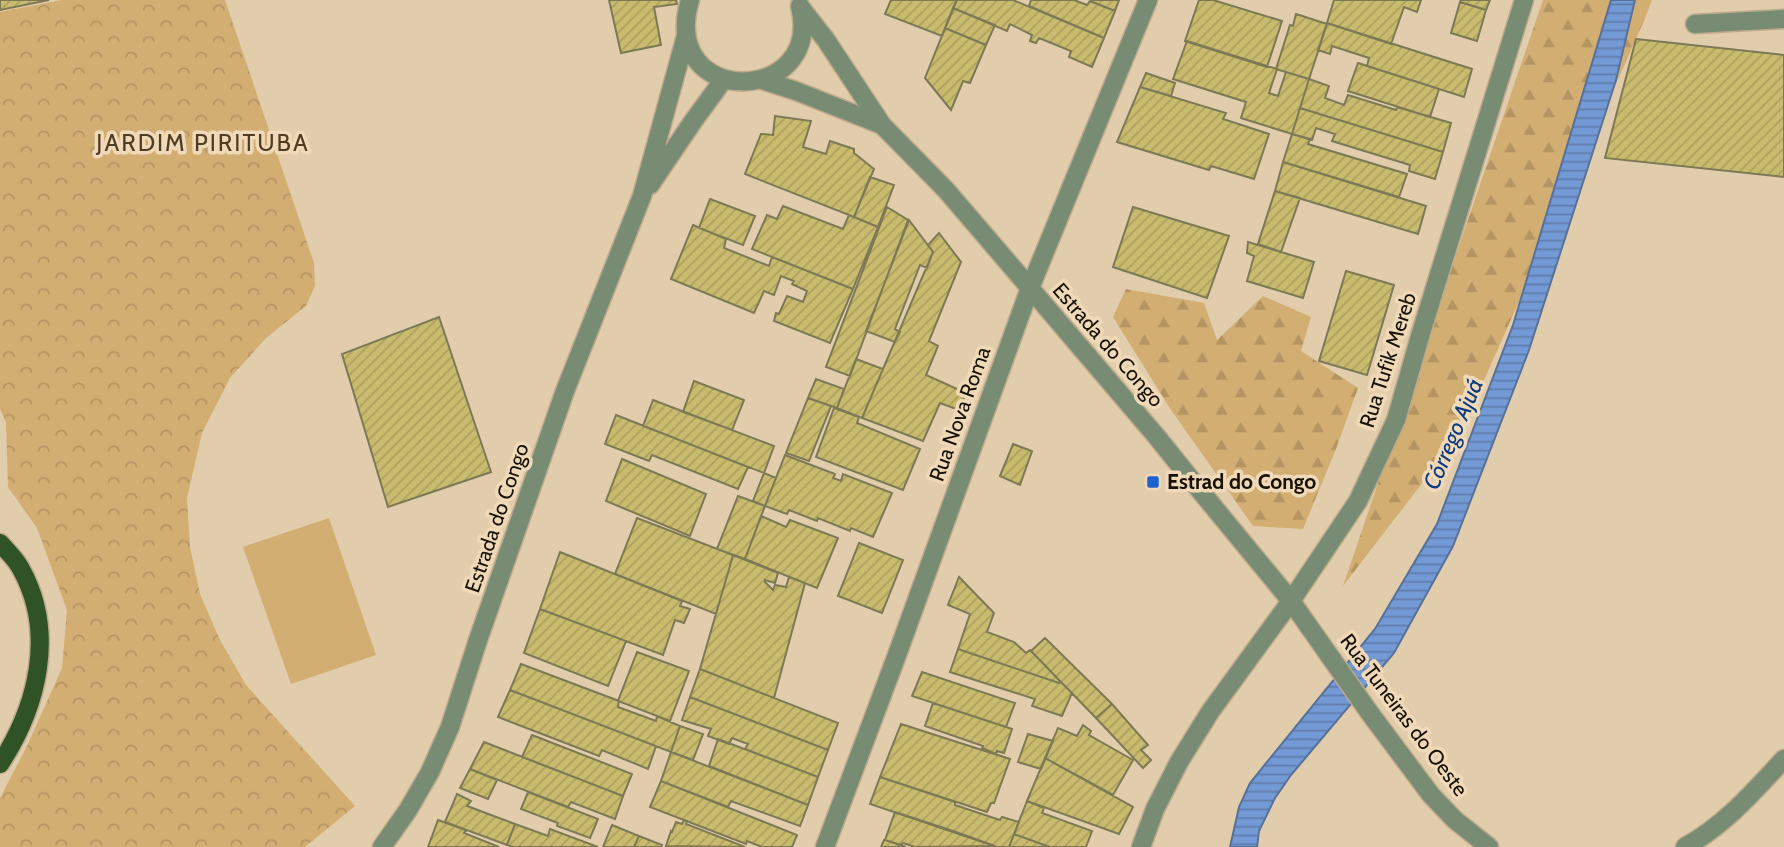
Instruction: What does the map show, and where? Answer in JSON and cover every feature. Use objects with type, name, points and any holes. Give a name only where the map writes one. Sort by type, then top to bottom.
[{"type":"main road","points":[[0,543],[20,566],[33,597],[40,626],[39,661],[33,693],[20,728],[0,764]]},
{"type":"street","name":"Estrada do Congo","points":[[382,847],[425,782],[450,727],[565,391],[642,196],[686,36],[685,17],[690,0]]},
{"type":"street","name":"Rua Nova Roma","points":[[825,847],[1030,288],[1148,0]]},
{"type":"street","name":"Rua Tufik Mereb","points":[[1142,847],[1156,809],[1179,762],[1210,712],[1291,601],[1358,500],[1396,420],[1524,0]]},
{"type":"street","name":"Estrada do Congo","points":[[799,4],[882,125],[946,190],[1157,436],[1291,601]]},
{"type":"street","points":[[762,80],[791,59],[800,43],[803,26],[799,4]]},
{"type":"street","points":[[1695,24],[1784,19]]},
{"type":"street","points":[[686,36],[694,55],[707,70],[724,79]]},
{"type":"street","name":"Estrada do Congo","points":[[642,196],[724,79],[743,83],[762,80],[882,125]]},
{"type":"street","name":"Rua Tuneiras do Oeste","points":[[1291,601],[1431,795],[1455,820],[1489,847]]},
{"type":"street","points":[[1685,847],[1697,841],[1741,806],[1784,759]]},
{"type":"green space","points":[[62,0],[225,0],[314,263],[315,286],[306,306],[266,338],[230,378],[202,433],[187,498],[190,547],[200,594],[220,640],[246,685],[355,806],[305,847],[0,847],[0,798],[62,668],[67,610],[37,528],[8,487],[6,422],[0,409],[0,12]]},
{"type":"green space","points":[[1543,0],[1652,0],[1460,434],[1343,586]]},
{"type":"green space","points":[[1126,289],[1204,303],[1217,340],[1263,296],[1311,317],[1301,351],[1358,388],[1303,529],[1253,526],[1171,410],[1113,317]]},
{"type":"green space","points":[[329,518],[376,655],[291,684],[243,547]]},
{"type":"water","points":[[1611,0],[1635,0],[1616,80],[1529,350],[1453,546],[1394,653],[1291,775],[1275,798],[1259,831],[1257,847],[1230,847],[1239,807],[1250,783],[1375,629],[1437,524],[1513,325]]},
{"type":"building","points":[[0,0],[49,0],[0,10]]},
{"type":"building","points":[[609,0],[676,0],[677,4],[654,7],[661,45],[621,53]]},
{"type":"building","points":[[891,0],[957,0],[942,36],[885,14]]},
{"type":"building","points":[[957,0],[1013,0],[1104,38],[1092,67],[1069,57],[1071,51],[1039,38],[1036,43],[1030,41],[1032,35],[1010,24],[1007,31],[953,8]]},
{"type":"building","points":[[1031,0],[1074,0],[1087,5],[1090,1],[1115,11],[1104,38],[1029,6]]},
{"type":"building","points":[[1091,0],[1119,0],[1115,11]]},
{"type":"building","points":[[1199,0],[1213,0],[1282,21],[1267,67],[1185,41]]},
{"type":"building","points":[[1334,0],[1421,0],[1417,12],[1404,7],[1391,44],[1327,23]]},
{"type":"building","points":[[1490,0],[1486,10],[1460,2]]},
{"type":"building","points":[[1460,2],[1486,10],[1477,41],[1451,33]]},
{"type":"building","points":[[953,8],[995,25],[986,45],[945,28]]},
{"type":"building","points":[[1296,14],[1327,24],[1309,79],[1276,69]]},
{"type":"building","points":[[1327,23],[1472,69],[1464,97],[1367,66],[1369,58],[1332,46],[1330,54],[1318,50]]},
{"type":"building","points":[[945,28],[986,45],[970,83],[963,81],[951,110],[925,78]]},
{"type":"building","points":[[1636,39],[1784,55],[1784,177],[1605,158]]},
{"type":"building","points":[[1187,41],[1277,69],[1269,93],[1278,96],[1286,72],[1309,79],[1292,134],[1241,118],[1246,102],[1173,79]]},
{"type":"building","points":[[1358,63],[1439,89],[1430,117],[1348,91]]},
{"type":"building","points":[[1146,73],[1175,83],[1171,96],[1140,87]]},
{"type":"building","points":[[1309,79],[1329,86],[1325,98],[1344,105],[1348,95],[1451,123],[1443,152],[1300,108]]},
{"type":"building","points":[[1140,87],[1226,113],[1223,119],[1269,134],[1254,179],[1211,166],[1209,170],[1117,142]]},
{"type":"building","points":[[1300,108],[1443,152],[1435,179],[1409,171],[1410,165],[1332,141],[1335,134],[1316,128],[1312,140],[1292,134]]},
{"type":"building","points":[[775,116],[811,121],[803,147],[826,154],[830,141],[854,149],[854,153],[874,169],[854,217],[745,174],[761,134],[773,135]]},
{"type":"building","points":[[1292,134],[1310,139],[1308,144],[1407,174],[1399,197],[1283,162]]},
{"type":"building","points":[[1283,162],[1426,206],[1418,234],[1275,191]]},
{"type":"building","points":[[870,177],[894,185],[878,227],[854,217]]},
{"type":"building","points":[[1275,191],[1300,198],[1281,252],[1258,244]]},
{"type":"building","points":[[710,199],[755,216],[743,245],[699,228]]},
{"type":"building","points":[[783,206],[843,229],[849,215],[878,227],[853,289],[752,249],[767,215],[777,219]]},
{"type":"building","points":[[887,207],[908,220],[850,376],[826,367]]},
{"type":"building","points":[[1133,207],[1229,236],[1207,298],[1113,267]]},
{"type":"building","points":[[909,220],[933,252],[927,268],[920,265],[895,329],[900,332],[895,342],[866,331]]},
{"type":"building","points":[[693,225],[726,239],[724,248],[769,266],[772,257],[853,289],[830,343],[774,321],[787,296],[803,302],[807,291],[792,284],[794,281],[781,276],[774,295],[764,291],[754,313],[671,279]]},
{"type":"building","points":[[939,233],[961,262],[929,341],[938,346],[926,375],[966,393],[959,410],[940,403],[923,441],[862,418],[933,252],[928,245]]},
{"type":"building","points":[[1248,242],[1314,262],[1303,298],[1247,281],[1254,256],[1247,253]]},
{"type":"building","points":[[1346,271],[1394,285],[1367,375],[1319,361]]},
{"type":"building","points":[[439,317],[491,472],[388,507],[342,354]]},
{"type":"building","points":[[856,359],[883,369],[862,418],[837,408]]},
{"type":"building","points":[[816,379],[844,389],[837,408],[808,398]]},
{"type":"building","points":[[694,381],[744,400],[732,430],[683,412]]},
{"type":"building","points":[[808,398],[831,406],[809,461],[786,453]]},
{"type":"building","points":[[653,400],[774,446],[764,473],[643,426]]},
{"type":"building","points":[[834,408],[859,417],[857,423],[920,449],[903,490],[816,457]]},
{"type":"building","points":[[616,415],[748,467],[738,489],[652,455],[649,461],[605,444]]},
{"type":"building","points":[[1013,444],[1032,451],[1020,485],[1000,476]]},
{"type":"building","points":[[785,455],[835,474],[833,478],[841,481],[843,474],[892,493],[873,537],[818,518],[817,521],[789,510],[787,514],[765,506]]},
{"type":"building","points":[[622,459],[706,494],[690,536],[606,501]]},
{"type":"building","points":[[764,473],[776,478],[765,506],[753,501]]},
{"type":"building","points":[[738,496],[765,506],[745,559],[717,549]]},
{"type":"building","points":[[761,516],[786,527],[790,520],[838,538],[817,588],[745,559]]},
{"type":"building","points":[[637,518],[733,555],[716,614],[615,574]]},
{"type":"building","points":[[859,543],[903,560],[882,613],[838,596]]},
{"type":"building","points":[[560,552],[682,601],[680,606],[690,609],[684,623],[675,620],[663,655],[540,609]]},
{"type":"building","points":[[733,555],[778,573],[775,583],[765,580],[773,590],[775,585],[786,587],[789,577],[805,583],[774,698],[700,669]]},
{"type":"building","points":[[959,577],[994,613],[987,632],[1014,642],[1026,653],[1030,650],[1059,683],[958,649],[970,614],[948,605]]},
{"type":"building","points":[[540,609],[626,641],[608,686],[524,653]]},
{"type":"building","points":[[1045,638],[1112,704],[1096,718],[1031,651]]},
{"type":"building","points":[[958,649],[1059,683],[1060,681],[1072,693],[1062,716],[1032,706],[1035,699],[950,672]]},
{"type":"building","points":[[637,652],[689,671],[670,721],[618,701]]},
{"type":"building","points":[[521,664],[619,701],[618,707],[656,721],[657,716],[680,726],[671,752],[510,690]]},
{"type":"building","points":[[700,669],[838,723],[828,750],[690,697]]},
{"type":"building","points":[[922,672],[1015,703],[1006,727],[912,696]]},
{"type":"building","points":[[510,690],[656,746],[648,769],[602,750],[599,756],[498,717]]},
{"type":"building","points":[[690,697],[828,750],[818,777],[745,749],[748,744],[732,738],[729,744],[708,736],[711,729],[682,720]]},
{"type":"building","points":[[933,703],[1012,729],[1004,753],[997,751],[996,754],[982,748],[983,746],[925,726]]},
{"type":"building","points":[[1112,704],[1148,745],[1141,750],[1151,760],[1143,768],[1096,718]]},
{"type":"building","points":[[901,724],[1010,759],[994,803],[991,803],[987,812],[880,777]]},
{"type":"building","points":[[1083,725],[1091,731],[1089,735],[1133,760],[1113,795],[1045,758],[1058,728],[1077,736]]},
{"type":"building","points":[[680,726],[703,734],[693,760],[671,752]]},
{"type":"building","points":[[1028,734],[1053,741],[1041,769],[1018,762]]},
{"type":"building","points":[[532,735],[632,774],[623,796],[522,757]]},
{"type":"building","points":[[718,739],[818,777],[808,805],[709,766]]},
{"type":"building","points":[[484,742],[623,796],[615,819],[571,802],[568,807],[470,769]]},
{"type":"building","points":[[671,752],[808,805],[800,826],[731,801],[728,807],[661,781]]},
{"type":"building","points":[[1045,758],[1133,807],[1119,834],[1027,801]]},
{"type":"building","points":[[470,769],[497,780],[488,799],[460,788]]},
{"type":"building","points":[[880,777],[1000,820],[1002,817],[1019,822],[1009,847],[997,847],[870,804]]},
{"type":"building","points":[[661,781],[797,835],[792,847],[762,847],[747,841],[746,844],[650,807]]},
{"type":"building","points":[[528,792],[598,819],[590,838],[521,809]]},
{"type":"building","points":[[457,794],[471,801],[467,806],[515,824],[507,845],[445,822]]},
{"type":"building","points":[[1027,801],[1044,808],[1042,813],[1092,831],[1086,847],[1050,847],[1014,834]]},
{"type":"building","points":[[895,812],[995,846],[915,847],[885,840]]},
{"type":"building","points":[[438,820],[463,829],[466,831],[464,833],[499,847],[428,847]]},
{"type":"building","points":[[684,820],[687,821],[686,824],[745,847],[666,846],[676,822],[682,824]]},
{"type":"building","points":[[515,824],[548,836],[550,829],[598,847],[513,847],[507,845]]},
{"type":"building","points":[[612,825],[639,836],[634,847],[603,847]]},
{"type":"building","points":[[1014,834],[1049,847],[1009,847]]},
{"type":"building","points":[[639,836],[662,845],[634,847]]},
{"type":"building","points":[[885,840],[906,847],[881,847]]},
{"type":"place","name":"Estrad do Congo","points":[[1153,482]]},
{"type":"district","name":"JARDIM PIRITUBA","points":[[203,143]]},
{"type":"water label","name":"Córrego Ajuá","points":[[1453,434]]}]
